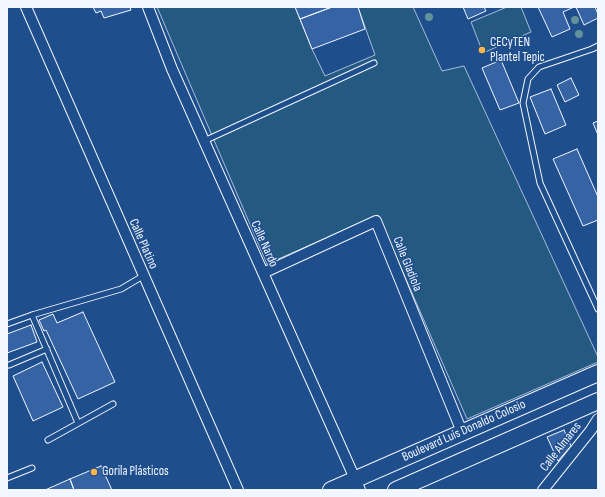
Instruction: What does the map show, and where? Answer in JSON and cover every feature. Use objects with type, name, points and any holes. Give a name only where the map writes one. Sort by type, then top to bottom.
[{"type":"main road","name":"Boulevard Luis Donaldo Colosio","points":[[331,490],[358,484],[462,432],[598,373]]},
{"type":"main road","name":"Boulevard Luis Donaldo Colosio","points":[[396,490],[598,401]]},
{"type":"street","name":"Calle Platino","points":[[26,7],[238,490]]},
{"type":"street","name":"Calle Nardo","points":[[148,7],[172,69],[358,484]]},
{"type":"street","name":"Calle Gladiola","points":[[263,273],[376,221],[462,432]]},
{"type":"street","name":"Calle Almares","points":[[543,490],[592,430],[598,419]]},
{"type":"lane","points":[[598,46],[539,67],[528,79],[523,103],[540,183],[598,309]]},
{"type":"lane","points":[[204,141],[374,63]]},
{"type":"lane","points":[[7,324],[32,315],[121,289],[143,276]]},
{"type":"lane","points":[[32,315],[78,424]]},
{"type":"lane","points":[[9,365],[47,349]]},
{"type":"lane","points":[[48,440],[113,404]]},
{"type":"lane","points":[[7,478],[32,468]]},
{"type":"shaded area","points":[[157,7],[295,7],[325,76],[375,55],[358,7],[413,7],[442,71],[464,66],[598,357],[598,362],[467,419],[378,215],[267,264]]},
{"type":"shaded area","points":[[507,7],[521,7],[531,32],[483,53],[471,22]]},
{"type":"building","points":[[93,7],[130,7],[131,10],[104,18],[101,11],[96,13]]},
{"type":"building","points":[[295,7],[332,7],[300,19]]},
{"type":"building","points":[[332,7],[358,7],[365,29],[312,49],[300,19]]},
{"type":"building","points":[[463,7],[484,7],[486,11],[468,19]]},
{"type":"building","points":[[538,7],[574,7],[563,12],[570,29],[552,37]]},
{"type":"building","points":[[576,7],[595,7],[598,18],[584,25]]},
{"type":"building","points":[[501,60],[519,103],[500,110],[482,68]]},
{"type":"building","points":[[571,78],[579,95],[565,102],[557,85]]},
{"type":"building","points":[[551,89],[566,125],[545,134],[530,97]]},
{"type":"building","points":[[598,121],[598,135],[593,123]]},
{"type":"building","points":[[577,149],[598,197],[598,220],[583,226],[553,159]]},
{"type":"building","points":[[83,312],[115,382],[78,399],[46,330],[44,331],[39,320],[53,314],[57,323]]},
{"type":"building","points":[[31,325],[37,342],[7,353],[7,334]]},
{"type":"building","points":[[42,362],[63,407],[33,421],[13,376]]},
{"type":"building","points":[[564,430],[571,446],[558,461],[547,437]]},
{"type":"building","name":"Gorila Plásticos","points":[[101,466],[112,490],[74,490],[70,479]]},
{"type":"building","points":[[70,479],[74,490],[45,490]]},
{"type":"place","name":"CECyTEN Plantel Tepic","points":[[482,50]]},
{"type":"place","name":"Gorila Plásticos","points":[[94,472]]}]
